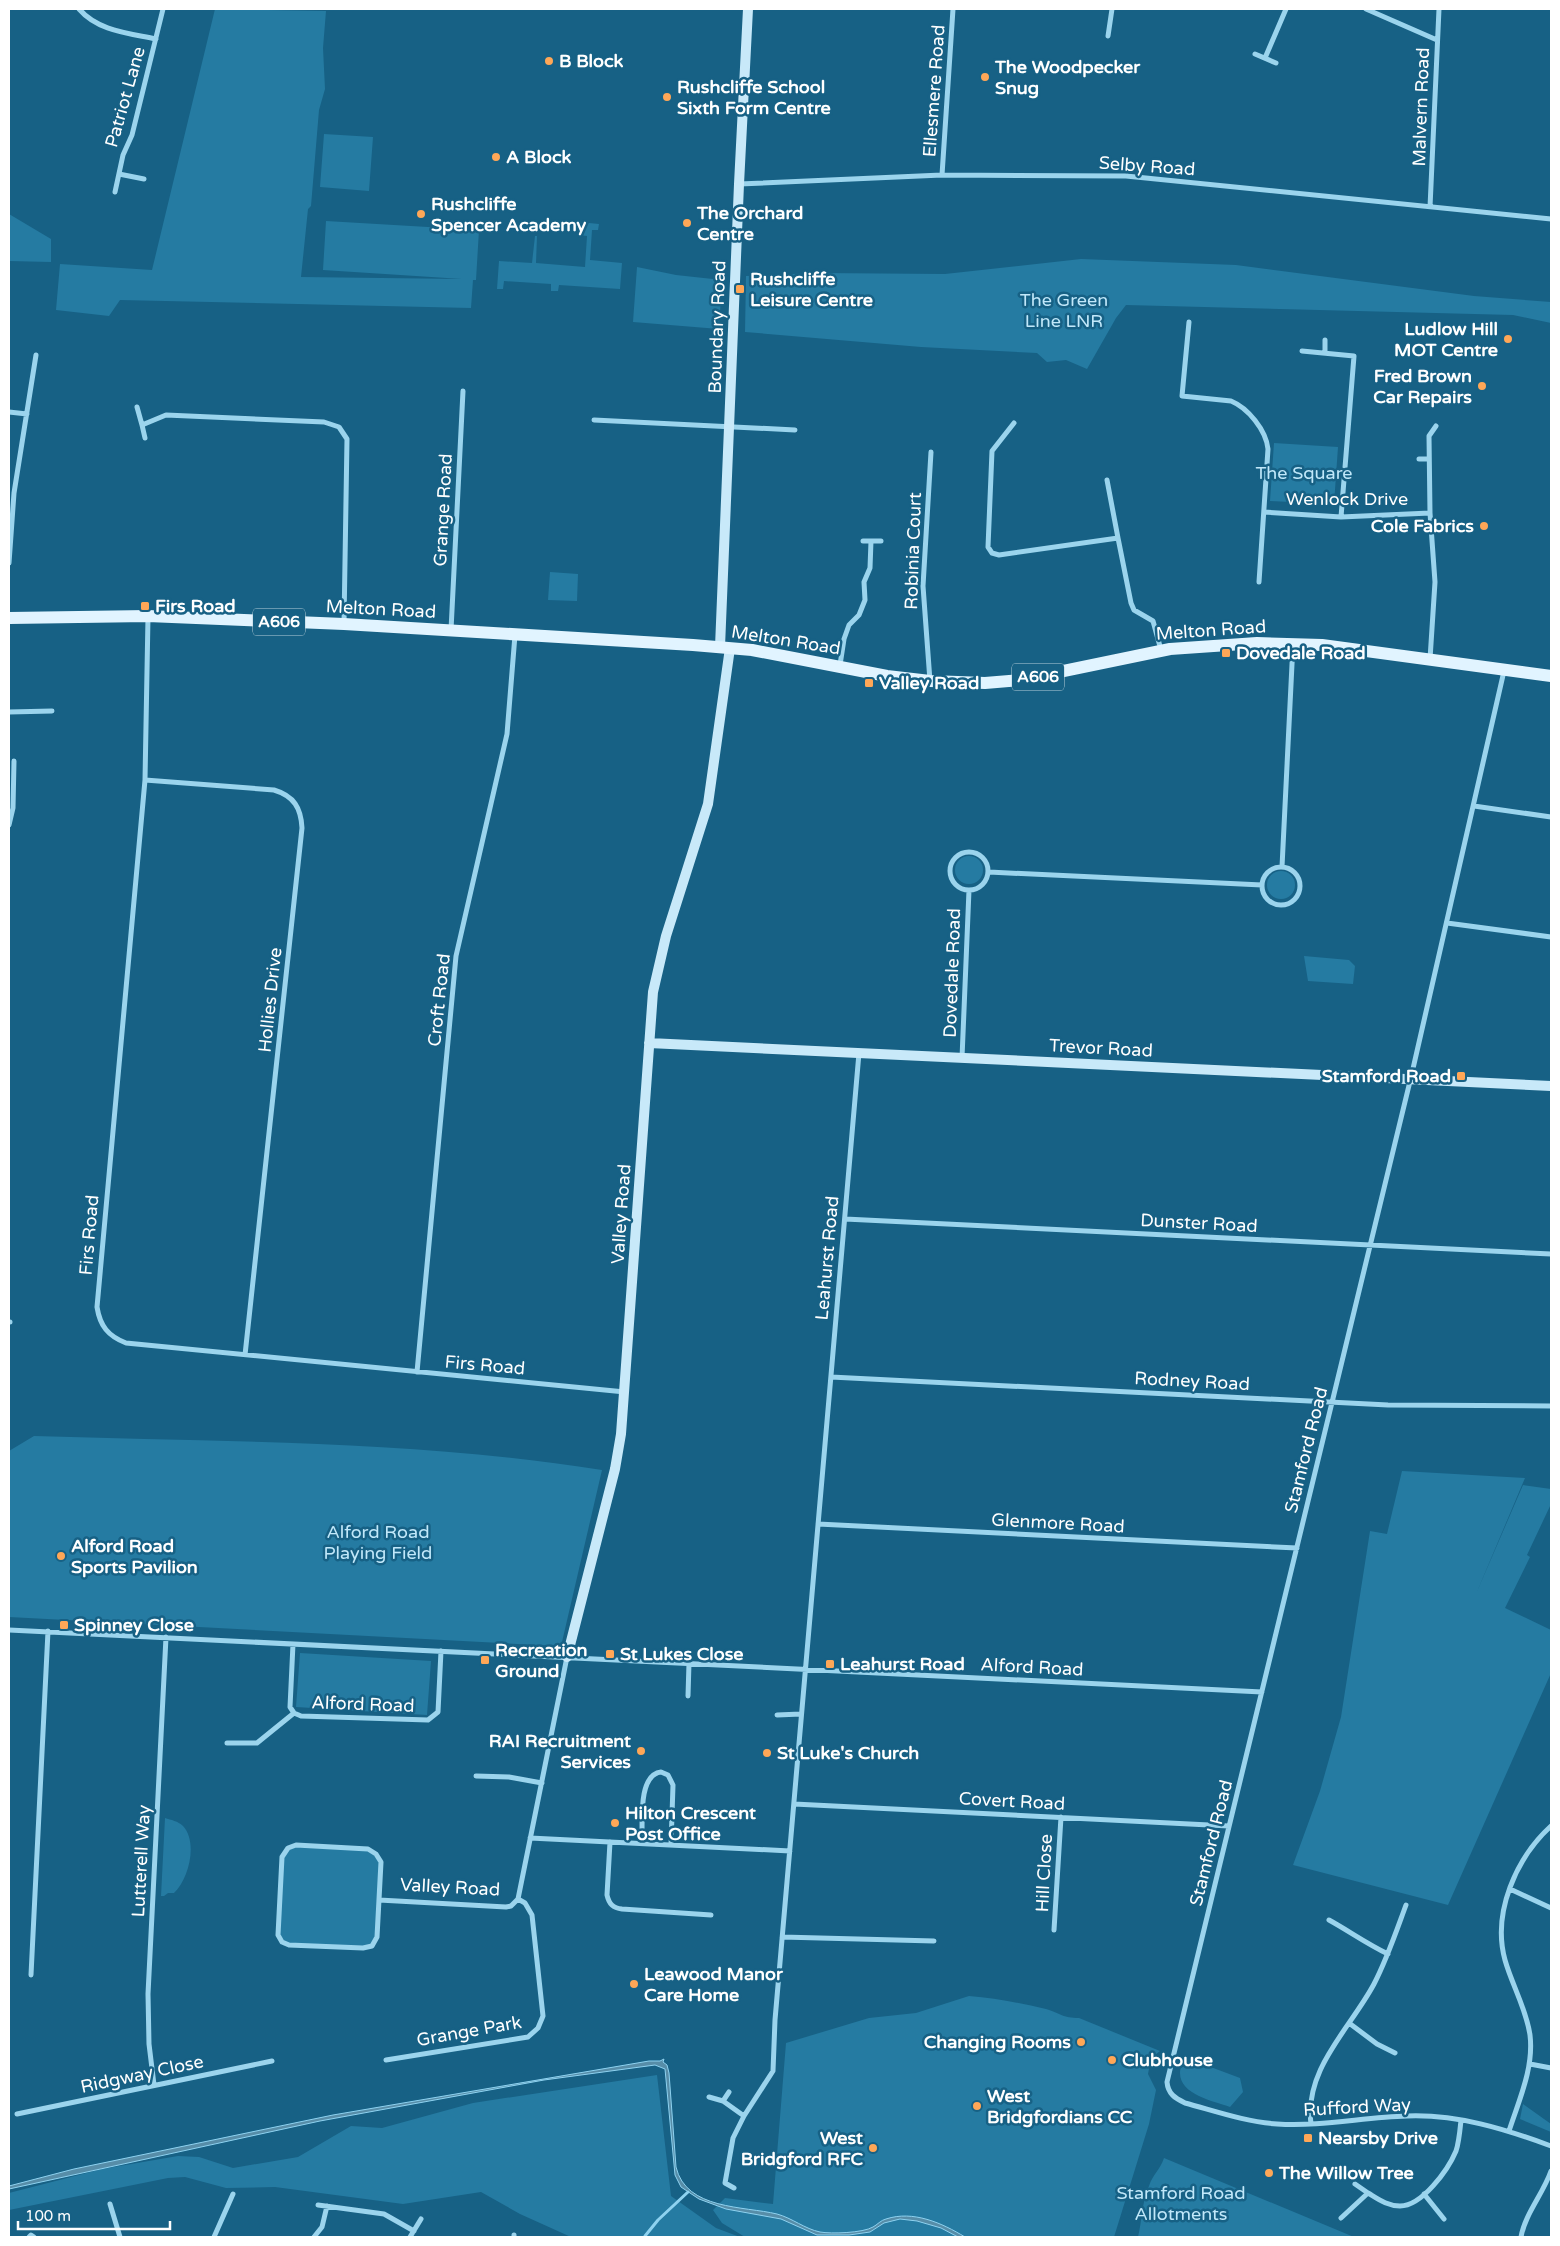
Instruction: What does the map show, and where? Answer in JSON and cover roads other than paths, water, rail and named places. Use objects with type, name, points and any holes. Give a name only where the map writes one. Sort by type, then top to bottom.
[{"type":"main road","name":"Melton Road","points":[[9,618],[148,616],[344,624],[725,648],[752,650],[839,667],[930,681],[985,683],[1020,680],[1161,650],[1208,645],[1293,643],[1430,659],[1551,676]]},
{"type":"street","points":[[79,9],[93,22],[106,28],[156,39]]},
{"type":"street","name":"Patriot Lane","points":[[114,192],[123,154],[132,135],[163,9]]},
{"type":"street","name":"Boundary Road","points":[[725,648],[729,426],[748,9]]},
{"type":"street","name":"Ellesmere Road","points":[[942,175],[953,9]]},
{"type":"street","points":[[1108,36],[1112,9]]},
{"type":"street","points":[[1265,58],[1286,9]]},
{"type":"street","points":[[1366,9],[1438,40]]},
{"type":"street","name":"Malvern Road","points":[[1430,207],[1439,9]]},
{"type":"street","points":[[1255,54],[1276,63]]},
{"type":"street","points":[[119,174],[144,179]]},
{"type":"street","name":"Selby Road","points":[[739,184],[942,175],[1126,176],[1551,219]]},
{"type":"street","name":"Wenlock Drive","points":[[1189,322],[1182,396],[1231,401],[1237,404],[1264,433],[1268,448],[1259,582]]},
{"type":"street","points":[[1325,340],[1325,353]]},
{"type":"street","points":[[1302,351],[1354,356],[1341,516]]},
{"type":"street","points":[[9,563],[14,493],[36,355]]},
{"type":"street","name":"Grange Road","points":[[451,631],[463,390]]},
{"type":"street","points":[[137,407],[145,438]]},
{"type":"street","points":[[9,412],[27,414]]},
{"type":"street","points":[[142,425],[166,415],[324,422],[339,427],[347,439],[344,624]]},
{"type":"street","points":[[594,420],[795,430]]},
{"type":"street","points":[[1014,423],[992,451],[988,547],[992,553],[999,555],[1118,538]]},
{"type":"street","points":[[1430,659],[1435,582],[1430,513],[1428,436],[1436,426]]},
{"type":"street","name":"Robinia Court","points":[[930,681],[923,586],[931,452]]},
{"type":"street","points":[[1419,459],[1429,459]]},
{"type":"street","points":[[1107,480],[1131,603],[1134,610],[1153,621],[1161,650]]},
{"type":"street","name":"Wenlock Drive","points":[[1264,512],[1341,516],[1430,513]]},
{"type":"street","points":[[863,541],[881,541]]},
{"type":"street","points":[[839,667],[844,638],[849,625],[859,615],[865,600],[864,582],[870,568],[871,541]]},
{"type":"street","name":"Firs Road","points":[[148,616],[146,780],[97,1307],[98,1317],[109,1335],[126,1343],[626,1392]]},
{"type":"street","name":"Croft Road","points":[[417,1372],[456,956],[507,734],[515,634]]},
{"type":"street","points":[[1282,867],[1293,643]]},
{"type":"street","name":"Valley Road","points":[[379,1900],[511,1906],[518,1899],[567,1657],[614,1469],[626,1392],[653,992],[666,936],[708,804],[725,648]]},
{"type":"street","name":"Stamford Road","points":[[1168,2088],[1167,2082],[1411,1079],[1505,671]]},
{"type":"street","points":[[9,712],[52,711]]},
{"type":"street","points":[[9,825],[13,808],[11,782],[14,761]]},
{"type":"street","name":"Hollies Drive","points":[[146,780],[274,790],[282,792],[294,801],[302,814],[245,1355]]},
{"type":"street","points":[[1474,806],[1551,817]]},
{"type":"street","name":"Dovedale Road","points":[[964,852],[976,852],[985,860],[989,872],[988,877],[980,887],[969,890],[958,886],[950,876],[950,870],[954,859],[964,852]]},
{"type":"street","points":[[1282,867],[1293,871],[1297,875],[1300,886],[1296,898],[1286,904],[1275,904],[1265,896],[1262,885],[1266,874],[1282,867]]},
{"type":"street","points":[[989,872],[1262,885]]},
{"type":"street","name":"Dovedale Road","points":[[962,1058],[969,890]]},
{"type":"street","points":[[1446,923],[1551,937]]},
{"type":"street","name":"Trevor Road","points":[[649,1043],[1551,1086]]},
{"type":"street","name":"Leahurst Road","points":[[734,2188],[725,2184],[733,2138],[744,2116],[773,2071],[782,1937],[859,1053]]},
{"type":"street","name":"Dunster Road","points":[[845,1220],[1551,1254]]},
{"type":"street","name":"Rodney Road","points":[[831,1378],[1388,1405],[1551,1406]]},
{"type":"street","name":"Glenmore Road","points":[[818,1524],[1297,1548]]},
{"type":"street","name":"Alford Road","points":[[9,1630],[1262,1692]]},
{"type":"street","points":[[31,1975],[48,1632]]},
{"type":"street","name":"Lutterell Way","points":[[154,2085],[149,2044],[148,1994],[166,1637]]},
{"type":"street","name":"Alford Road","points":[[293,1644],[290,1707],[294,1713],[301,1716],[428,1720],[438,1712],[441,1651]]},
{"type":"street","points":[[688,1696],[689,1663]]},
{"type":"street","points":[[227,1743],[257,1743],[294,1713]]},
{"type":"street","points":[[777,1715],[802,1714]]},
{"type":"street","points":[[642,1844],[646,1784],[652,1776],[661,1772],[668,1775],[673,1785],[671,1845]]},
{"type":"street","points":[[476,1776],[510,1777],[542,1783]]},
{"type":"street","name":"Covert Road","points":[[794,1804],[1229,1826]]},
{"type":"street","name":"Hill Close","points":[[1054,1930],[1060,1817]]},
{"type":"street","points":[[1509,2131],[1530,2064],[1528,2028],[1522,2003],[1504,1959],[1500,1926],[1503,1908],[1525,1858],[1551,1826]]},
{"type":"street","points":[[530,1838],[790,1851]]},
{"type":"street","points":[[610,1842],[607,1895],[609,1903],[613,1907],[711,1915]]},
{"type":"street","points":[[296,1845],[368,1849],[376,1854],[381,1862],[379,1900],[376,1937],[372,1946],[363,1948],[289,1945],[282,1942],[278,1935],[282,1857],[288,1848],[296,1845]]},
{"type":"street","points":[[1510,1889],[1551,1908]]},
{"type":"street","name":"Grange Park","points":[[386,2060],[528,2037],[538,2028],[543,2016],[532,1916],[525,1902],[518,1899]]},
{"type":"street","points":[[1310,2124],[1309,2114],[1313,2084],[1320,2068],[1373,1985],[1388,1954],[1406,1905]]},
{"type":"street","points":[[1329,1920],[1351,1932],[1364,1944],[1388,1954]]},
{"type":"street","points":[[782,1937],[934,1941]]},
{"type":"street","points":[[1349,2023],[1377,2044],[1395,2053]]},
{"type":"street","name":"Ridgway Close","points":[[17,2114],[272,2061]]},
{"type":"street","points":[[1530,2064],[1551,2068]]},
{"type":"street","name":"Rufford Way","points":[[1168,2088],[1174,2097],[1185,2103],[1234,2116],[1277,2124],[1310,2124],[1408,2116],[1461,2120],[1486,2124],[1551,2146]]},
{"type":"street","points":[[723,2101],[729,2092]]},
{"type":"street","points":[[709,2097],[723,2101],[744,2116]]},
{"type":"street","points":[[1356,2184],[1390,2205],[1401,2206],[1411,2204],[1424,2194],[1446,2170],[1456,2150],[1461,2120]]},
{"type":"street","points":[[1521,2237],[1524,2223],[1540,2198],[1551,2171]]},
{"type":"street","points":[[1341,2218],[1368,2193]]},
{"type":"street","points":[[214,2237],[233,2194]]},
{"type":"street","points":[[1424,2194],[1444,2218]]},
{"type":"street","points":[[110,2204],[120,2237]]},
{"type":"street","points":[[318,2205],[384,2214],[414,2231]]},
{"type":"street","points":[[314,2237],[322,2227],[327,2206]]},
{"type":"street","points":[[410,2237],[422,2219]]},
{"type":"street","points":[[29,2237],[31,2235],[34,2237]]},
{"type":"waterway","points":[[645,2236],[658,2220],[688,2192]]},
{"type":"place","name":"B Block","points":[[549,61]]},
{"type":"place","name":"The Woodpecker Snug","points":[[985,77]]},
{"type":"place","name":"Rushcliffe School Sixth Form Centre","points":[[667,97]]},
{"type":"place","name":"A Block","points":[[496,157]]},
{"type":"place","name":"Rushcliffe Spencer Academy","points":[[421,214]]},
{"type":"place","name":"The Orchard Centre","points":[[687,223]]},
{"type":"place","name":"Rushcliffe Leisure Centre","points":[[740,289]]},
{"type":"place","name":"Ludlow Hill MOT Centre","points":[[1508,339]]},
{"type":"place","name":"Fred Brown Car Repairs","points":[[1482,386]]},
{"type":"place","name":"Cole Fabrics","points":[[1484,526]]},
{"type":"place","name":"Firs Road","points":[[145,606]]},
{"type":"place","name":"Dovedale Road","points":[[1226,653]]},
{"type":"place","name":"Valley Road","points":[[869,683]]},
{"type":"place","name":"Stamford Road","points":[[1461,1076]]},
{"type":"place","name":"Alford Road Sports Pavilion","points":[[61,1556]]},
{"type":"place","name":"Spinney Close","points":[[64,1625]]},
{"type":"place","name":"St Lukes Close","points":[[610,1654]]},
{"type":"place","name":"Recreation Ground","points":[[485,1660]]},
{"type":"place","name":"Leahurst Road","points":[[830,1664]]},
{"type":"place","name":"RAI Recruitment Services","points":[[641,1751]]},
{"type":"place","name":"St Luke's Church","points":[[767,1753]]},
{"type":"place","name":"Hilton Crescent Post Office","points":[[615,1823]]},
{"type":"place","name":"Leawood Manor Care Home","points":[[634,1984]]},
{"type":"place","name":"Changing Rooms","points":[[1081,2042]]},
{"type":"place","name":"Clubhouse","points":[[1112,2060]]},
{"type":"place","name":"West Bridgfordians CC","points":[[977,2106]]},
{"type":"place","name":"Nearsby Drive","points":[[1308,2138]]},
{"type":"place","name":"West Bridgford RFC","points":[[873,2148]]},
{"type":"place","name":"The Willow Tree","points":[[1269,2173]]},
{"type":"park label","name":"The Green Line LNR","points":[[1064,310]]},
{"type":"park label","name":"The Square","points":[[1304,473]]},
{"type":"park label","name":"Alford Road Playing Field","points":[[378,1542]]},
{"type":"park label","name":"Stamford Road Allotments","points":[[1181,2203]]}]
